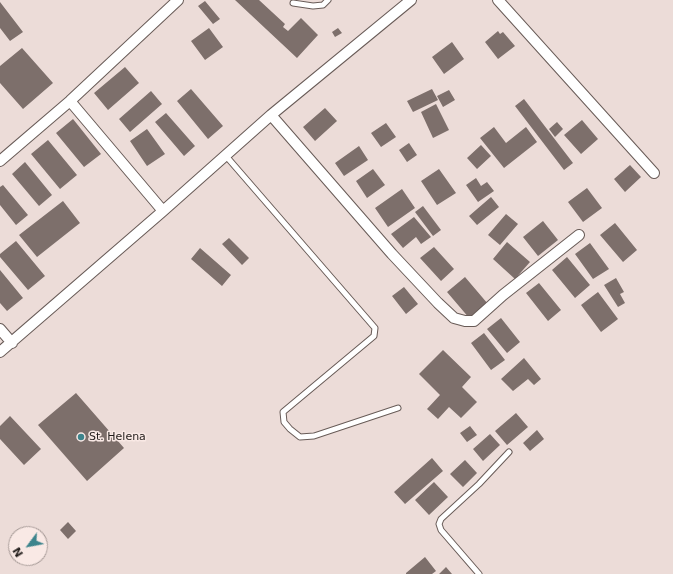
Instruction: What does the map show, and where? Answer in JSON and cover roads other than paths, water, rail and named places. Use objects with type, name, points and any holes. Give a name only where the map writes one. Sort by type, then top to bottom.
[{"type":"street","points":[[0,161],[70,101],[178,0]]},
{"type":"street","points":[[0,352],[226,156],[271,115],[411,0]]},
{"type":"street","points":[[498,0],[654,173]]},
{"type":"street","points":[[70,101],[163,211]]},
{"type":"street","points":[[271,115],[392,254],[454,318],[465,321],[474,321],[503,295],[579,235]]},
{"type":"street","points":[[0,329],[12,343]]},
{"type":"lane","points":[[293,4],[313,6],[322,5],[328,0]]},
{"type":"lane","points":[[226,156],[375,328],[374,336],[283,412],[284,422],[300,437],[314,436],[398,408]]},
{"type":"lane","points":[[479,574],[442,530],[440,524],[441,519],[479,484],[509,452]]},
{"type":"place","name":"St. Helena","points":[[81,437]]}]
